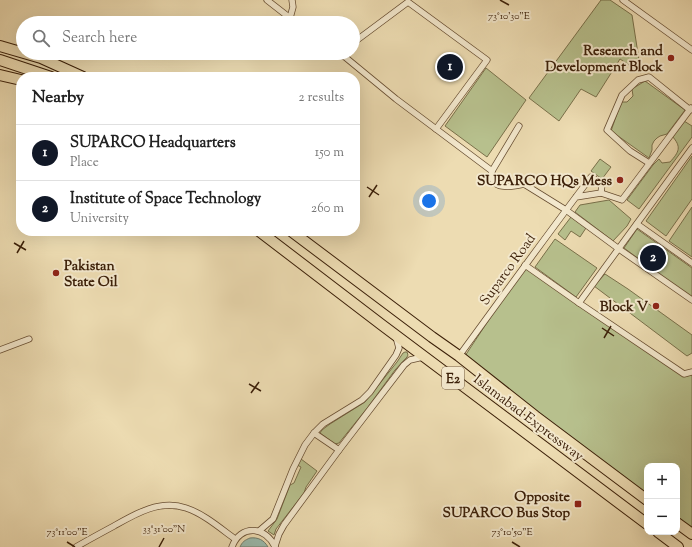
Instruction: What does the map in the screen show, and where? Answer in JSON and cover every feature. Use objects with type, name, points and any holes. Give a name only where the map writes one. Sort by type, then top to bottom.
[{"type":"highway","points":[[0,46],[16,51]]},
{"type":"highway","points":[[0,60],[36,72]]},
{"type":"highway","points":[[45,60],[72,72]]},
{"type":"highway","points":[[0,75],[16,79]]},
{"type":"highway","name":"Islamabad Expressway","points":[[266,236],[644,522]]},
{"type":"highway","name":"Islamabad Expressway","points":[[298,236],[459,356],[535,416],[646,499]]},
{"type":"highway","points":[[680,525],[692,534]]},
{"type":"highway","points":[[662,535],[678,547]]},
{"type":"street","points":[[267,0],[288,16]]},
{"type":"street","points":[[275,0],[278,8]]},
{"type":"street","points":[[291,16],[293,7],[292,0]]},
{"type":"street","points":[[623,0],[692,50]]},
{"type":"street","points":[[360,38],[409,1],[487,60],[436,129]]},
{"type":"street","points":[[349,60],[396,99],[492,171]]},
{"type":"street","points":[[576,197],[601,193],[622,200],[691,108],[648,77],[638,80],[622,95],[607,130],[630,151],[649,163]]},
{"type":"street","points":[[519,126],[492,171],[491,177],[493,182],[501,186],[513,187],[524,184],[566,210],[692,300]]},
{"type":"street","points":[[579,303],[692,148]]},
{"type":"street","name":"Suparco Road","points":[[459,356],[591,177],[602,184],[601,193]]},
{"type":"street","points":[[637,224],[692,263]]},
{"type":"street","points":[[525,265],[684,374],[692,372]]},
{"type":"street","points":[[259,531],[272,519],[300,455],[314,433],[323,424],[362,400],[370,392],[396,355],[399,348],[396,335]]},
{"type":"street","points":[[0,350],[29,340]]},
{"type":"street","points":[[275,547],[279,534],[284,525],[339,450],[407,362],[416,358],[426,357]]},
{"type":"street","points":[[314,433],[339,450]]},
{"type":"street","points":[[76,547],[139,512],[151,508],[171,506],[178,506],[195,512],[235,539]]},
{"type":"street","points":[[232,547],[235,539],[239,535],[251,531],[259,531],[266,534],[275,547]]},
{"type":"green space","points":[[601,0],[610,0],[632,15],[641,73],[620,59],[596,97],[581,89],[559,121],[529,98]]},
{"type":"green space","points":[[486,68],[526,100],[487,157],[445,126]]},
{"type":"green space","points":[[645,81],[685,110],[667,134],[660,136],[654,141],[649,158],[611,131],[621,102],[627,102],[633,96],[632,89]]},
{"type":"green space","points":[[684,121],[692,126],[692,137],[639,209],[627,200],[659,159],[662,163],[670,162],[676,155],[678,146],[672,136]]},
{"type":"green space","points":[[692,156],[692,199],[666,236],[646,221]]},
{"type":"green space","points":[[600,159],[611,167],[602,179],[591,171]]},
{"type":"green space","points":[[609,200],[631,219],[627,226],[613,241],[575,212],[580,205]]},
{"type":"green space","points":[[692,207],[692,257],[669,241]]},
{"type":"green space","points":[[571,217],[586,228],[580,237],[571,231],[565,240],[558,234]]},
{"type":"green space","points":[[637,229],[692,268],[692,298],[624,248]]},
{"type":"green space","points":[[555,239],[597,268],[576,297],[535,267]]},
{"type":"green space","points":[[525,265],[686,376],[692,375],[692,528],[680,519],[680,463],[644,463],[644,493],[463,359]]},
{"type":"green space","points":[[605,274],[692,335],[692,353],[687,356],[594,286]]},
{"type":"green space","points":[[405,352],[407,352],[407,357],[395,370],[339,443],[335,444],[320,433],[330,424],[365,402]]},
{"type":"green space","points":[[301,459],[317,471],[306,487],[304,493],[276,529],[274,535],[268,531],[277,519],[290,485],[294,483],[301,467],[297,465]]},
{"type":"shaded area","points":[[250,538],[256,538],[265,542],[268,547],[240,547],[244,541]]},
{"type":"place","name":"Research and Development Block","points":[[671,58]]},
{"type":"place","name":"SUPARCO Headquarters","points":[[450,67]]},
{"type":"place","name":"SUPARCO HQs Mess","points":[[620,180]]},
{"type":"place","name":"Institute of Space Technology","points":[[653,258]]},
{"type":"place","name":"Pakistan State Oil","points":[[56,273]]},
{"type":"place","name":"Block V","points":[[656,306]]},
{"type":"place","name":"Opposite SUPARCO Bus Stop","points":[[578,504]]}]
